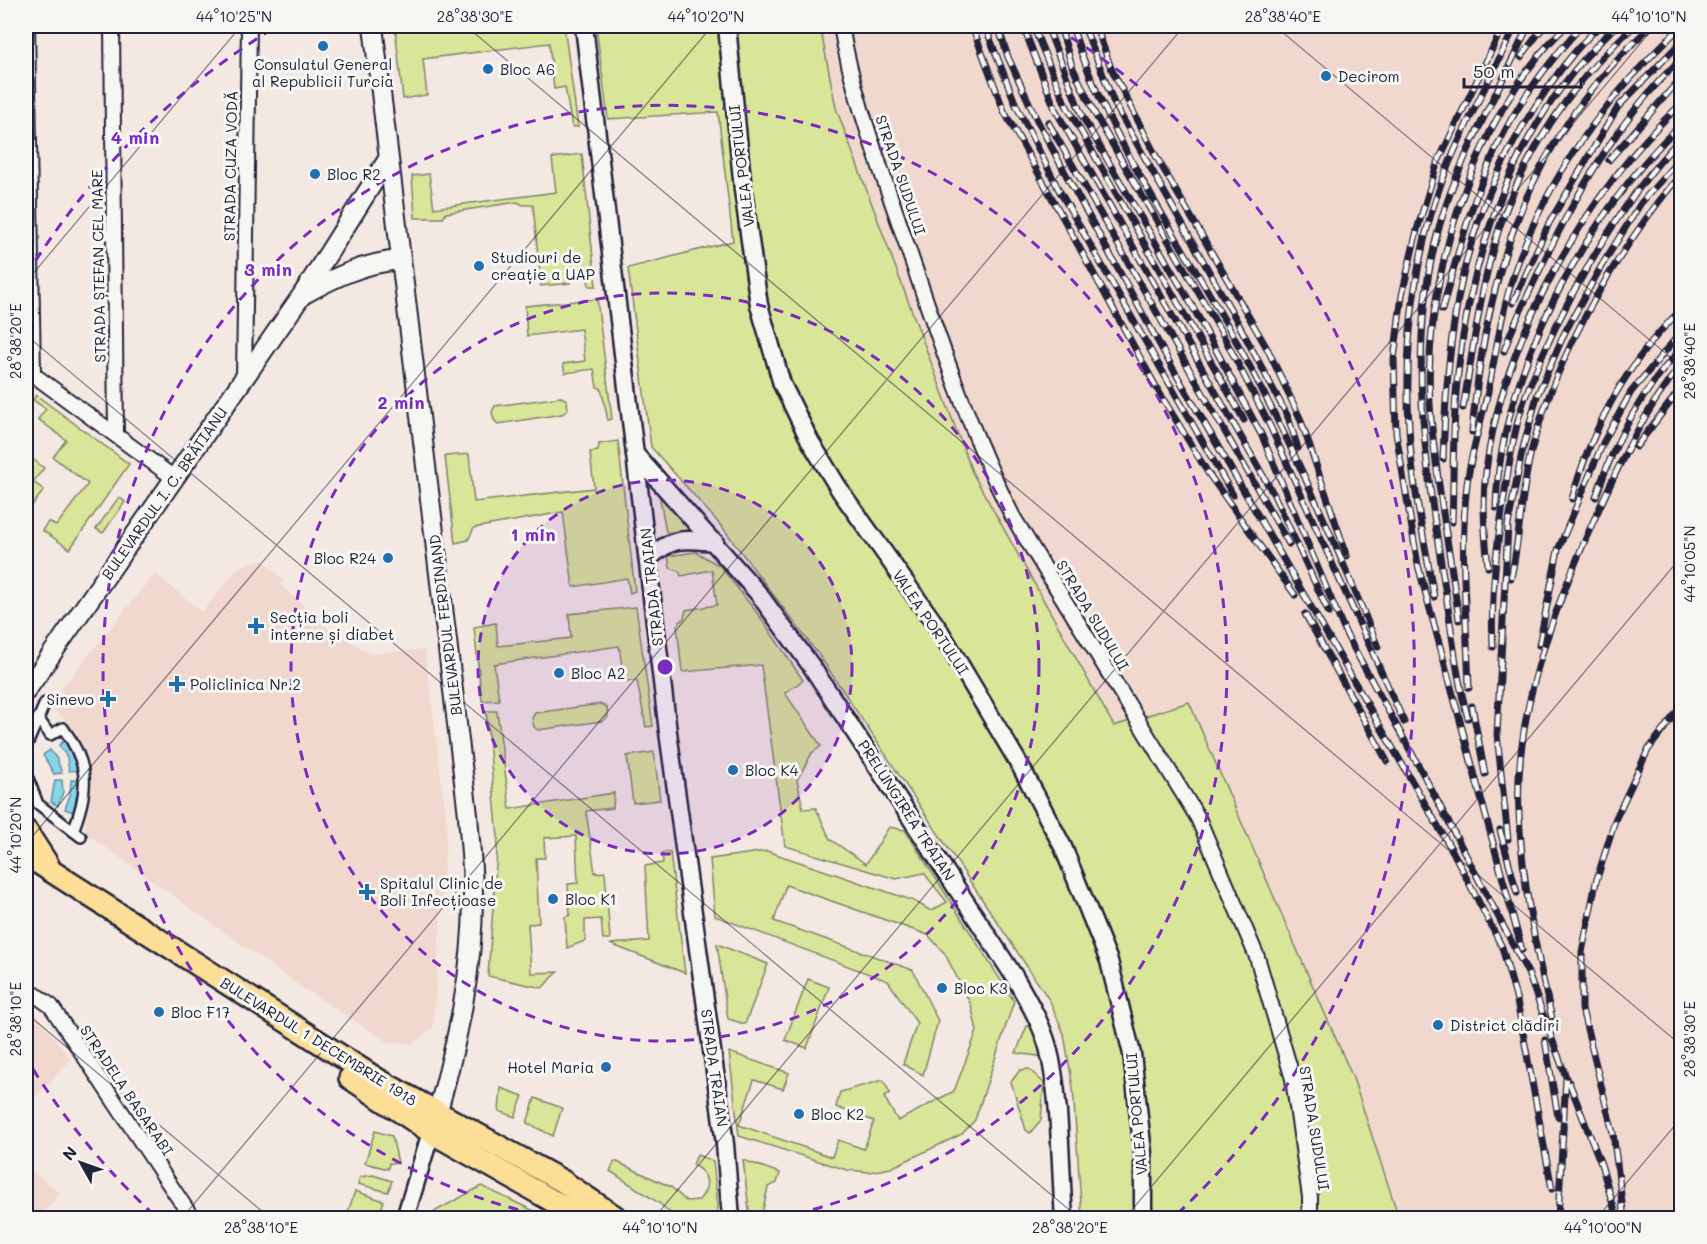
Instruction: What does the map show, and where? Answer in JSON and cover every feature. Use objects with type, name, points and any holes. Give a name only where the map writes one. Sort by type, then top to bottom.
[{"type":"main road","name":"BULEVARDUL FERDINAND","points":[[372,26],[468,815],[473,897],[468,976],[457,1046],[434,1123]]},
{"type":"main road","name":"BULEVARDUL I. C. BRĂTIANU","points":[[26,691],[302,295],[388,159]]},
{"type":"main road","name":"BULEVARDUL I. C. BRĂTIANU","points":[[302,295],[360,267],[400,260]]},
{"type":"main road","points":[[26,831],[53,873]]},
{"type":"main road","name":"BULEVARDUL 1 DECEMBRIE 1918","points":[[26,855],[583,1218]]},
{"type":"main road","name":"BULEVARDUL 1 DECEMBRIE 1918","points":[[26,871],[434,1123],[562,1181],[617,1218]]},
{"type":"street","points":[[27,26],[28,375],[174,478]]},
{"type":"street","name":"STRADA ȘTEFAN CEL MARE","points":[[112,26],[116,435]]},
{"type":"street","name":"STRADA CUZA VODĂ","points":[[244,378],[249,26]]},
{"type":"street","name":"STRADA TRAIAN","points":[[584,26],[668,732],[725,1144],[731,1218]]},
{"type":"street","name":"VALEA PORTULUI","points":[[727,26],[743,190],[759,305],[782,384],[810,441],[841,492],[940,631],[1021,767],[1064,847],[1109,961],[1132,1054],[1143,1153],[1143,1218]]},
{"type":"street","name":"STRADA SUDULUI","points":[[841,26],[849,73],[934,324],[993,477],[1013,517],[1198,818],[1257,957],[1293,1079],[1310,1197],[1310,1218]]},
{"type":"street","name":"PRELUNGIREA TRAIAN","points":[[635,454],[758,593],[856,731],[1014,976],[1036,1016],[1048,1047],[1053,1075],[1064,1218]]},
{"type":"street","points":[[648,559],[664,544],[675,540],[715,542]]},
{"type":"street","points":[[26,747],[45,703]]},
{"type":"street","points":[[26,774],[38,804],[77,834],[85,791],[81,756],[63,728],[50,735],[38,718]]},
{"type":"street","name":"STRADELA BASARABI","points":[[26,988],[51,1006],[192,1218]]},
{"type":"street","name":"BULEVARDUL FERDINAND","points":[[405,1218],[434,1123]]},
{"type":"shaded area","points":[[820,26],[1681,26],[1681,1218],[1275,1218],[1114,726],[972,472],[836,108]]},
{"type":"shaded area","points":[[263,559],[284,581],[281,585],[335,635],[337,633],[370,654],[425,649],[447,825],[433,1028],[412,1044],[386,1041],[298,985],[84,832],[92,792],[89,760],[80,741],[66,721],[48,705],[155,573],[202,612],[238,568]]},
{"type":"shaded area","points":[[26,1000],[71,1060],[26,1107]]},
{"type":"shaded area","points":[[26,1166],[60,1193],[40,1218],[26,1218]]},
{"type":"green space","points":[[434,26],[435,32],[496,26],[564,26],[578,127],[572,127],[565,87],[554,89],[549,43],[423,59],[427,95],[403,99],[395,27]]},
{"type":"green space","points":[[596,26],[820,26],[836,108],[972,472],[1114,726],[1189,702],[1353,1078],[1399,1218],[1082,1218],[1073,1088],[1064,1034],[1050,1001],[821,658],[723,528],[651,447],[628,268],[733,241],[718,112],[608,119]]},
{"type":"green space","points":[[582,154],[596,286],[589,286],[587,274],[570,275],[570,283],[541,286],[533,205],[523,205],[517,202],[446,213],[443,218],[415,218],[412,176],[429,174],[434,208],[556,192],[552,158]]},
{"type":"green space","points":[[597,299],[612,419],[608,420],[601,388],[597,387],[594,369],[565,373],[563,364],[585,361],[581,329],[527,336],[525,306]]},
{"type":"green space","points":[[36,395],[129,464],[70,549],[42,530],[49,521],[56,526],[88,484],[53,457],[66,440],[38,419],[46,409],[33,400]]},
{"type":"green space","points":[[561,397],[567,400],[568,410],[562,414],[498,424],[494,420],[492,412],[495,406]]},
{"type":"green space","points":[[618,441],[635,591],[630,593],[627,578],[573,587],[563,512],[474,528],[468,540],[455,543],[445,456],[469,454],[474,502],[594,488],[590,452],[598,451],[599,444]]},
{"type":"green space","points":[[29,456],[44,468],[33,482],[44,490],[31,507],[26,503],[28,481],[26,461]]},
{"type":"green space","points":[[659,494],[694,530],[691,533],[666,532]]},
{"type":"green space","points":[[119,497],[125,502],[103,533],[96,529]]},
{"type":"green space","points":[[696,552],[720,566],[761,618],[803,680],[785,693],[821,746],[812,753],[797,780],[803,809],[816,808],[830,839],[866,864],[889,827],[905,830],[1014,1001],[975,1120],[962,1134],[891,1168],[869,1172],[847,1170],[739,1136],[729,1052],[789,1073],[783,1089],[754,1080],[739,1125],[832,1157],[838,1140],[864,1149],[874,1121],[836,1107],[840,1092],[883,1080],[890,1093],[884,1097],[898,1121],[954,1091],[977,1031],[971,1005],[945,954],[928,935],[786,885],[774,921],[913,970],[938,1021],[923,1075],[903,1064],[917,1023],[888,981],[715,916],[710,859],[767,851],[914,901],[931,911],[947,902],[924,873],[896,879],[785,846],[761,665],[682,672],[677,625],[684,618],[686,610],[717,605],[712,570],[681,576],[679,571],[670,568],[668,556]]},
{"type":"green space","points":[[636,607],[653,726],[646,727],[637,681],[624,681],[619,646],[494,664],[499,700],[482,701],[474,627],[496,623],[498,646],[571,638],[569,614]]},
{"type":"green space","points":[[601,704],[607,707],[608,717],[602,721],[538,730],[534,727],[532,718],[535,713]]},
{"type":"green space","points":[[486,711],[497,711],[510,809],[614,793],[613,808],[586,811],[595,873],[605,872],[610,939],[603,939],[601,919],[585,920],[585,941],[567,948],[565,917],[570,915],[568,884],[578,883],[576,836],[544,838],[545,858],[536,858],[539,923],[528,924],[531,973],[558,972],[542,988],[488,976],[498,838]]},
{"type":"green space","points":[[654,752],[660,800],[633,803],[627,756]]},
{"type":"green space","points":[[670,852],[685,973],[610,944],[649,941],[645,866],[663,863],[662,853]]},
{"type":"green space","points":[[717,944],[768,964],[745,1024],[728,1019]]},
{"type":"green space","points":[[808,979],[829,987],[807,1048],[785,1040]]},
{"type":"green space","points":[[1034,1025],[1044,1057],[1016,1053],[1027,1026]]},
{"type":"green space","points":[[1029,1069],[1044,1083],[1041,1120],[1030,1133],[1026,1130],[1011,1082],[1020,1070]]},
{"type":"green space","points":[[501,1088],[523,1096],[515,1117],[499,1111]]},
{"type":"green space","points":[[535,1098],[562,1108],[553,1136],[527,1123]]},
{"type":"green space","points":[[375,1131],[392,1136],[398,1163],[389,1163],[388,1169],[365,1163]]},
{"type":"green space","points":[[697,1155],[713,1161],[718,1206],[716,1218],[676,1218],[659,1203],[610,1171],[615,1161],[671,1187],[686,1201],[699,1200],[707,1185],[705,1176],[693,1165]]},
{"type":"green space","points":[[743,1160],[780,1173],[777,1183],[768,1187],[761,1218],[750,1218]]},
{"type":"green space","points":[[373,1175],[392,1181],[388,1192],[358,1184],[360,1177]]},
{"type":"green space","points":[[481,1186],[549,1218],[432,1218],[434,1212]]},
{"type":"green space","points":[[355,1191],[384,1201],[378,1218],[346,1218]]},
{"type":"water","points":[[65,740],[70,745],[78,770],[69,771],[67,757],[59,745]]},
{"type":"water","points":[[50,750],[57,759],[62,773],[54,774],[43,755]]},
{"type":"water","points":[[55,780],[62,780],[63,792],[58,806],[51,802]]},
{"type":"water","points":[[71,780],[78,780],[79,795],[73,812],[65,809],[70,795]]},
{"type":"railway","points":[[972,26],[1004,111],[1159,392],[1208,473],[1295,595]]},
{"type":"railway","points":[[985,26],[1016,105],[1059,190],[1233,495]]},
{"type":"railway","points":[[998,26],[1008,57],[1037,120],[1070,182],[1172,367],[1453,852],[1502,947],[1517,1001],[1552,1189]]},
{"type":"railway","points":[[1023,26],[1055,109],[1274,495],[1329,613]]},
{"type":"railway","points":[[1033,26],[1065,103],[1244,420]]},
{"type":"railway","points":[[1047,26],[1082,116],[1194,309],[1262,436],[1346,634],[1528,973],[1566,1077],[1558,1218]]},
{"type":"railway","points":[[1060,26],[1072,66],[1096,116],[1223,335],[1270,426],[1404,722]]},
{"type":"railway","points":[[1072,26],[1086,66],[1122,144],[1230,330],[1271,407],[1327,526],[1378,647]]},
{"type":"railway","points":[[1084,26],[1114,103],[1237,321],[1288,417],[1298,448]]},
{"type":"railway","points":[[1096,26],[1111,68],[1157,158],[1268,350],[1300,418],[1347,556]]},
{"type":"railway","points":[[1503,26],[1437,164],[1417,230],[1402,295],[1394,359],[1396,433],[1418,565],[1522,950]]},
{"type":"railway","points":[[1434,597],[1415,490],[1410,447],[1408,359],[1415,291],[1420,257],[1438,192],[1450,161],[1515,26]]},
{"type":"railway","points":[[1468,718],[1460,686],[1431,497],[1422,406],[1423,315],[1429,269],[1448,199],[1469,149],[1528,26]]},
{"type":"railway","points":[[1521,57],[1544,26]]},
{"type":"railway","points":[[1459,620],[1431,418],[1430,368],[1434,315],[1444,261],[1459,207],[1479,156],[1504,107],[1533,63],[1566,26]]},
{"type":"railway","points":[[1442,310],[1469,218],[1495,151],[1531,88],[1581,26]]},
{"type":"railway","points":[[1443,459],[1445,410],[1455,319],[1474,233],[1490,191],[1510,149],[1535,107],[1573,54],[1600,26]]},
{"type":"railway","points":[[1452,522],[1458,373],[1475,277],[1489,230],[1506,185],[1527,141],[1552,100],[1582,61],[1616,26]]},
{"type":"railway","points":[[1463,408],[1489,266],[1502,220],[1513,192],[1556,115],[1592,68],[1634,26]]},
{"type":"railway","points":[[1472,432],[1489,316],[1503,262],[1521,210],[1544,161],[1574,114],[1609,69],[1651,26]]},
{"type":"railway","points":[[1469,688],[1464,560],[1467,484],[1512,280],[1541,209],[1580,142],[1628,81],[1682,26]]},
{"type":"railway","points":[[1513,303],[1549,223],[1618,107],[1682,41]]},
{"type":"railway","points":[[1504,351],[1518,317],[1579,193],[1636,108],[1682,58]]},
{"type":"railway","points":[[1609,160],[1682,77]]},
{"type":"railway","points":[[1488,567],[1484,507],[1486,471],[1495,421],[1510,371],[1530,320],[1554,271],[1582,224],[1613,180],[1647,139],[1682,103]]},
{"type":"railway","points":[[1048,122],[1289,544]]},
{"type":"railway","points":[[1496,508],[1501,456],[1513,404],[1531,351],[1554,299],[1582,250],[1613,203],[1647,160],[1682,123]]},
{"type":"railway","points":[[1493,647],[1494,585],[1498,545],[1512,448],[1524,401],[1557,324],[1594,256],[1636,192],[1682,137]]},
{"type":"railway","points":[[1508,839],[1497,734],[1508,525],[1522,452],[1537,396],[1565,332],[1602,265],[1641,203],[1682,156]]},
{"type":"railway","points":[[1511,578],[1531,452],[1556,378],[1612,269],[1682,173]]},
{"type":"railway","points":[[1572,499],[1590,447],[1614,397],[1645,350],[1682,309]]},
{"type":"railway","points":[[1539,645],[1558,550],[1603,443],[1631,392],[1682,331]]},
{"type":"railway","points":[[1596,497],[1611,456],[1631,418],[1654,381],[1682,348]]},
{"type":"railway","points":[[1552,1018],[1531,916],[1523,865],[1519,813],[1519,775],[1530,700],[1551,627],[1593,522],[1643,420],[1682,364]]},
{"type":"railway","points":[[1636,447],[1682,387]]},
{"type":"railway","points":[[1305,614],[1387,761]]},
{"type":"railway","points":[[1624,1218],[1613,1133],[1582,1009],[1582,952],[1596,882],[1615,820],[1648,750],[1682,705]]},
{"type":"railway","points":[[1472,706],[1485,774]]},
{"type":"railway","points":[[1500,830],[1517,893]]},
{"type":"railway","points":[[1545,1040],[1558,1117]]},
{"type":"railway","points":[[1569,1082],[1601,1164],[1617,1218]]},
{"type":"place","name":"Consulatul General al Republicii Turcia","points":[[323,46]]},
{"type":"place","name":"Bloc A6","points":[[488,69]]},
{"type":"place","name":"Decirom","points":[[1326,76]]},
{"type":"place","name":"Bloc R2","points":[[315,174]]},
{"type":"place","name":"Studiouri de creație a UAP","points":[[479,266]]},
{"type":"place","name":"Bloc R24","points":[[388,558]]},
{"type":"place","name":"Secția boli interne și diabet","points":[[256,626]]},
{"type":"place","name":"Bloc A2","points":[[559,673]]},
{"type":"place","name":"Policlinica Nr.2","points":[[177,684]]},
{"type":"place","name":"Sinevo","points":[[108,699]]},
{"type":"place","name":"Bloc K4","points":[[733,770]]},
{"type":"place","name":"Spitalul Clinic de Boli Infecțioase","points":[[367,892]]},
{"type":"place","name":"Bloc K1","points":[[553,899]]},
{"type":"place","name":"Bloc K3","points":[[942,988]]},
{"type":"place","name":"Bloc F17","points":[[159,1012]]},
{"type":"place","name":"District clădiri","points":[[1438,1025]]},
{"type":"place","name":"Hotel Maria","points":[[606,1067]]},
{"type":"place","name":"Bloc K2","points":[[799,1114]]}]
